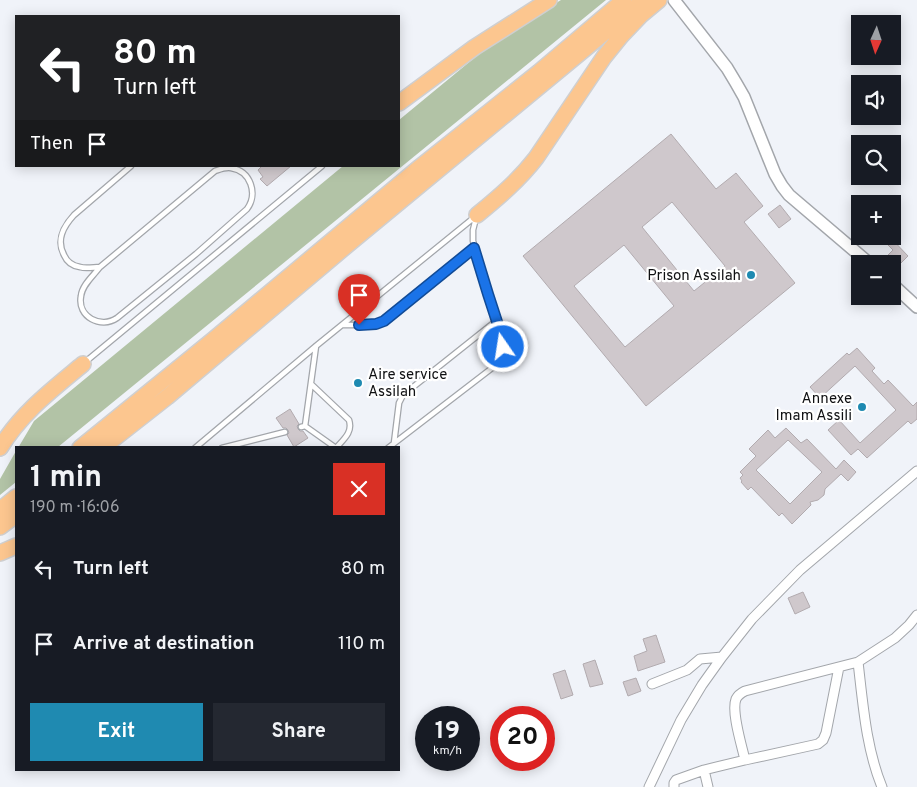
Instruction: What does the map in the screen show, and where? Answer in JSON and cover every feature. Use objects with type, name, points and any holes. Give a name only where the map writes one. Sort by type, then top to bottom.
[{"type":"highway","points":[[400,102],[475,47],[549,0]]},
{"type":"highway","points":[[82,446],[420,167],[539,72],[624,0]]},
{"type":"highway","points":[[105,446],[167,397],[359,235],[644,0]]},
{"type":"highway","points":[[477,215],[524,174],[604,57],[641,15],[659,0]]},
{"type":"highway","points":[[0,448],[21,419],[83,364]]},
{"type":"highway","points":[[0,510],[15,498]]},
{"type":"highway","points":[[0,528],[15,516]]},
{"type":"highway","points":[[0,553],[15,546]]},
{"type":"street","points":[[674,0],[727,68],[736,83],[748,106],[775,174],[782,186],[789,195],[859,255]]},
{"type":"street","points":[[901,292],[917,306]]},
{"type":"street","points":[[649,787],[681,720],[702,685],[752,619],[800,570],[917,471]]},
{"type":"street","points":[[745,760],[735,714],[736,699],[740,694],[745,691],[858,662],[895,638],[917,615]]},
{"type":"street","points":[[652,684],[687,670],[700,659],[722,657]]},
{"type":"street","points":[[858,662],[868,736],[882,787]]},
{"type":"street","points":[[674,787],[676,780],[704,770],[818,744],[826,733],[839,667]]},
{"type":"street","points":[[704,770],[708,787]]},
{"type":"lane","points":[[100,267],[85,268],[70,263],[60,246],[62,230],[74,215],[130,167]]},
{"type":"lane","points":[[83,364],[321,167]]},
{"type":"lane","points":[[216,168],[231,168],[242,172],[252,186],[252,203],[247,209],[118,318],[108,322],[93,321],[86,315],[82,309],[80,297],[85,285],[100,267],[216,168]]},
{"type":"lane","points":[[390,446],[496,365],[503,355],[503,342],[474,248],[473,230],[477,215]]},
{"type":"lane","points":[[197,446],[316,346],[477,215]]},
{"type":"lane","points":[[342,325],[376,324],[384,321],[474,248]]},
{"type":"lane","points":[[394,443],[399,403],[403,396],[496,321]]},
{"type":"lane","points":[[316,346],[303,426],[333,446]]},
{"type":"lane","points":[[311,384],[349,420],[351,425],[349,433],[338,446]]},
{"type":"lane","points":[[230,446],[285,432]]},
{"type":"green space","points":[[561,0],[606,0],[59,446],[19,446],[34,421],[342,167],[400,167],[400,119],[496,40]]},
{"type":"green space","points":[[15,453],[15,483],[0,495],[0,479]]},
{"type":"building","name":"Prison Assilah","points":[[671,134],[716,189],[736,173],[763,206],[744,222],[795,283],[646,406],[523,256]],"holes":[[[672,202],[725,266],[694,291],[642,227]],[[624,245],[674,306],[625,347],[574,286]]]},
{"type":"building","points":[[261,167],[290,167],[267,186],[260,179],[263,177],[258,170]]},
{"type":"building","points":[[780,205],[791,219],[779,228],[768,214]]},
{"type":"building","points":[[888,245],[898,245],[908,256],[901,263],[901,255],[888,255],[893,250]]},
{"type":"building","points":[[857,348],[875,368],[872,371],[884,384],[888,380],[913,406],[917,402],[917,419],[911,424],[908,421],[867,458],[858,449],[851,455],[828,430],[839,420],[860,443],[896,410],[855,366],[820,398],[810,387],[847,353],[849,355]]},
{"type":"building","points":[[290,409],[299,424],[297,426],[298,429],[303,431],[308,438],[293,446],[287,435],[289,433],[288,430],[283,428],[276,418]]},
{"type":"building","points":[[786,428],[801,443],[807,439],[836,469],[844,460],[856,472],[848,481],[841,474],[825,489],[824,495],[818,500],[810,502],[811,505],[792,524],[782,513],[779,516],[751,487],[748,490],[740,478],[743,475],[740,472],[756,456],[749,449],[768,430],[775,438]],"holes":[[[788,440],[822,472],[790,504],[756,470]]]},
{"type":"building","points":[[803,592],[810,607],[795,614],[788,598]]},
{"type":"building","points":[[656,635],[665,662],[638,671],[634,656],[647,651],[643,639]]},
{"type":"building","points":[[595,660],[603,684],[590,687],[583,664]]},
{"type":"building","points":[[565,670],[573,695],[561,699],[553,674]]},
{"type":"building","points":[[636,678],[641,691],[628,696],[623,682]]},
{"type":"place","name":"Prison Assilah","points":[[751,275]]},
{"type":"place","name":"Aire service Assilah","points":[[358,383]]},
{"type":"place","name":"Annexe Imam Assili","points":[[862,407]]},
{"type":"route","points":[[359,325],[376,324],[384,321],[474,248],[501,334],[503,347]]}]
